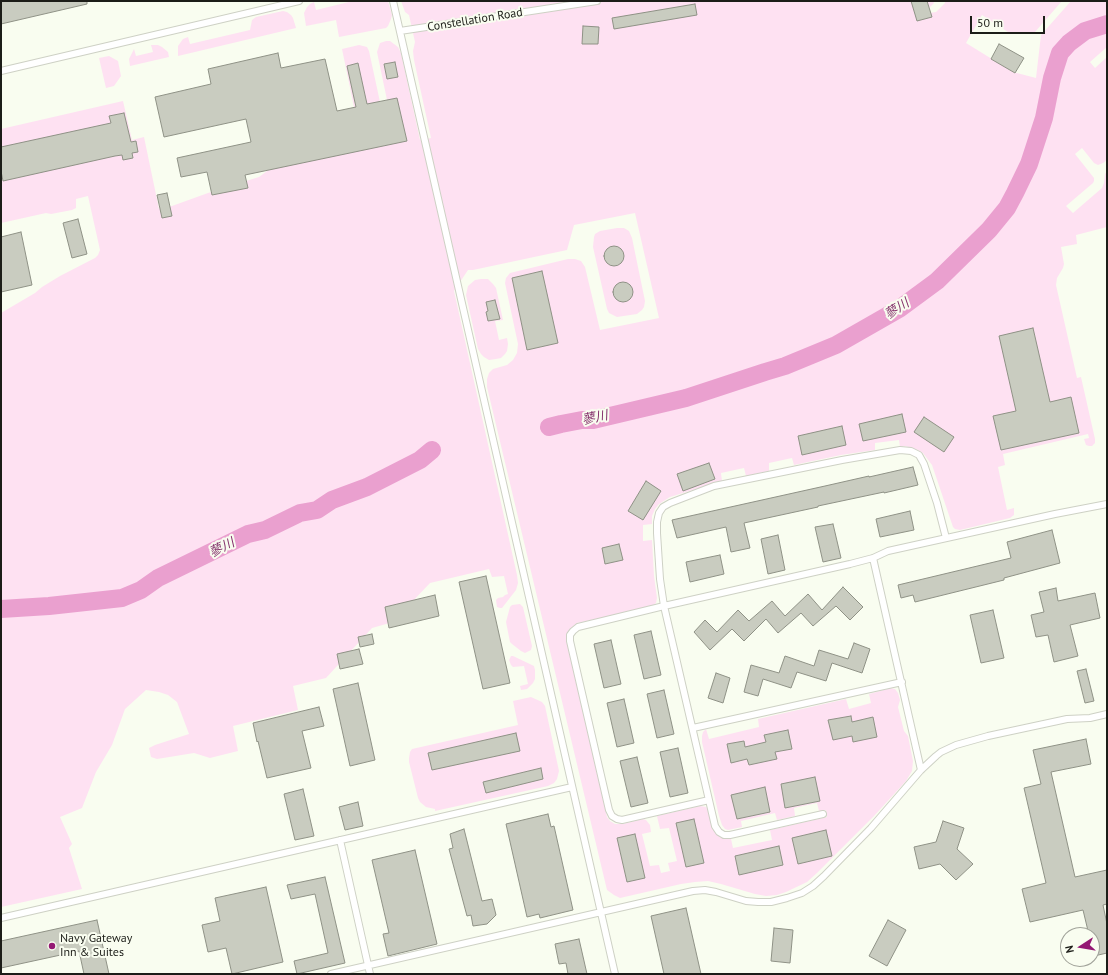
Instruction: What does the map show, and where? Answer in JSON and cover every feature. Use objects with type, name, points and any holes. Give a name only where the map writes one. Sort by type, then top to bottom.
[{"type":"lane","points":[[1,71],[299,1]]},
{"type":"lane","points":[[393,1],[615,974]]},
{"type":"lane","name":"Constellation Road","points":[[400,32],[597,1]]},
{"type":"lane","points":[[823,814],[730,835],[724,835],[719,832],[715,826],[664,606],[660,579],[657,533],[659,513],[663,507],[670,503],[714,486],[842,460],[900,450],[911,451],[919,455],[924,464],[937,503],[946,538]]},
{"type":"lane","points":[[709,800],[622,820],[612,816],[607,802],[570,641],[570,635],[573,630],[578,627],[664,606],[873,558],[888,551],[1107,504]]},
{"type":"lane","points":[[873,558],[921,770]]},
{"type":"lane","points":[[693,728],[902,682]]},
{"type":"lane","points":[[331,974],[694,891],[705,890],[746,901],[758,902],[771,902],[788,898],[802,893],[824,876],[871,828],[921,770],[936,756],[956,745],[988,736],[1067,719],[1090,718],[1107,714]]},
{"type":"lane","points":[[1,918],[572,787]]},
{"type":"lane","points":[[340,840],[370,974]]},
{"type":"shaded area","points":[[353,1],[388,1],[392,15],[388,26],[386,28],[339,37],[336,20],[306,26],[304,13],[310,4],[314,2],[316,10]]},
{"type":"shaded area","points":[[401,1],[933,1],[934,3],[928,9],[929,13],[936,12],[945,3],[945,1],[1062,1],[1035,32],[1011,34],[982,15],[966,43],[1013,72],[1036,78],[1041,35],[1071,1],[1107,1],[1107,47],[1090,62],[1095,68],[1107,57],[1107,160],[1098,165],[1094,163],[1082,148],[1075,154],[1094,178],[1094,181],[1066,206],[1073,213],[1102,188],[1107,171],[1107,227],[1076,235],[1077,244],[1061,247],[1064,264],[1057,278],[1056,285],[1077,378],[1081,377],[1095,443],[1092,446],[1086,445],[1084,439],[1089,438],[1088,434],[1003,454],[1005,465],[998,467],[1007,510],[1014,508],[1014,515],[1010,518],[960,530],[953,527],[932,465],[923,453],[918,450],[905,446],[900,447],[899,440],[875,443],[875,450],[841,455],[794,465],[792,458],[769,463],[769,471],[746,476],[744,468],[721,473],[722,481],[670,497],[659,504],[652,516],[652,524],[643,525],[643,541],[652,540],[657,598],[656,603],[650,608],[577,623],[568,632],[566,639],[607,817],[615,824],[623,824],[643,819],[646,820],[650,825],[651,832],[642,834],[650,866],[659,865],[661,873],[670,871],[668,863],[677,861],[669,828],[660,829],[657,816],[700,806],[706,807],[709,811],[714,831],[721,838],[731,839],[733,848],[772,840],[770,830],[827,817],[826,810],[819,811],[817,803],[794,808],[795,816],[777,820],[775,813],[741,821],[742,827],[728,830],[725,829],[719,816],[702,742],[703,732],[706,729],[709,739],[759,727],[758,719],[846,699],[849,709],[871,703],[869,694],[891,688],[895,689],[898,693],[900,700],[898,707],[904,731],[908,736],[913,761],[912,771],[906,781],[874,816],[807,882],[786,892],[766,896],[708,881],[681,884],[620,898],[607,890],[487,387],[489,373],[493,369],[507,365],[513,360],[517,353],[518,344],[505,283],[506,278],[510,273],[568,259],[575,259],[581,261],[585,267],[600,330],[659,318],[635,213],[574,225],[567,250],[468,270],[454,291],[517,575],[518,583],[516,590],[502,608],[497,607],[496,600],[508,594],[504,576],[492,577],[489,569],[430,583],[393,622],[372,628],[326,678],[293,686],[298,710],[233,726],[238,751],[210,758],[194,753],[157,759],[151,757],[149,748],[189,734],[177,702],[168,695],[146,690],[125,709],[112,745],[96,772],[82,808],[60,817],[72,844],[69,848],[82,889],[1,907],[1,313],[60,276],[95,258],[100,250],[88,196],[76,199],[76,208],[72,210],[51,214],[46,213],[1,223],[1,129],[123,101],[132,140],[144,137],[159,209],[259,177],[354,107],[342,49],[359,45],[367,47],[380,102],[387,100],[377,52],[380,43],[390,41],[398,47],[401,53],[420,140],[431,138],[414,60],[413,51],[415,42],[409,15],[405,12]]},
{"type":"shaded area","points":[[283,11],[291,15],[296,28],[178,56],[178,46],[183,39],[188,37],[190,44],[250,30],[252,20],[256,17]]},
{"type":"shaded area","points":[[151,45],[158,45],[162,47],[168,52],[169,57],[130,66],[129,59],[134,49],[136,56],[153,52]]},
{"type":"shaded area","points":[[109,56],[118,61],[121,76],[114,86],[106,88],[99,58]]},
{"type":"shaded area","points":[[624,228],[629,231],[632,238],[645,301],[644,307],[637,314],[617,317],[609,313],[607,309],[593,247],[595,234],[600,231]]},
{"type":"shaded area","points":[[488,279],[496,288],[503,320],[495,321],[499,340],[507,338],[508,344],[507,351],[501,358],[489,360],[481,354],[478,349],[466,295],[468,286],[475,280]]},
{"type":"shaded area","points":[[520,604],[523,607],[532,646],[531,650],[525,653],[510,642],[506,622],[510,607],[512,605]]},
{"type":"shaded area","points":[[511,656],[534,666],[535,679],[527,689],[521,690],[520,686],[528,684],[524,666],[513,667],[509,660]]},
{"type":"shaded area","points":[[531,697],[542,702],[545,706],[559,771],[557,779],[554,783],[548,786],[435,811],[435,809],[426,807],[420,802],[409,762],[410,752],[412,749],[518,725],[513,701]]},
{"type":"building","points":[[1,1],[87,1],[87,4],[1,24]]},
{"type":"building","points":[[911,1],[927,1],[932,17],[917,21]]},
{"type":"building","points":[[695,4],[697,15],[614,29],[612,18]]},
{"type":"building","points":[[583,26],[599,27],[598,44],[582,44]]},
{"type":"building","points":[[999,44],[1024,58],[1015,73],[991,59]]},
{"type":"building","points":[[278,53],[281,68],[325,59],[337,111],[356,107],[347,66],[358,63],[367,104],[397,98],[407,141],[245,175],[248,188],[212,195],[207,172],[181,177],[177,158],[251,142],[246,119],[164,137],[155,97],[211,84],[208,69]]},
{"type":"building","points":[[395,62],[398,77],[387,79],[384,64]]},
{"type":"building","points":[[124,113],[131,142],[136,141],[138,152],[132,153],[133,158],[123,160],[122,155],[115,156],[3,181],[1,171],[1,147],[111,123],[109,116]]},
{"type":"building","points":[[167,193],[172,216],[162,218],[157,195]]},
{"type":"building","points":[[78,219],[87,254],[72,258],[63,223]]},
{"type":"building","points":[[21,232],[32,285],[1,292],[1,237]]},
{"type":"building","points":[[614,246],[621,249],[624,256],[621,263],[614,266],[607,263],[604,256],[607,249]]},
{"type":"building","points":[[542,271],[558,343],[527,350],[512,278]]},
{"type":"building","points":[[623,282],[630,285],[633,292],[630,299],[623,302],[616,299],[613,292],[616,285]]},
{"type":"building","points":[[495,300],[500,319],[488,321],[486,302]]},
{"type":"building","points":[[1033,328],[1050,402],[1071,397],[1079,433],[1001,450],[993,416],[1016,411],[999,336]]},
{"type":"building","points":[[902,414],[906,432],[863,441],[859,424]]},
{"type":"building","points":[[924,417],[954,437],[944,452],[914,432]]},
{"type":"building","points":[[842,426],[846,445],[802,455],[798,436]]},
{"type":"building","points":[[709,463],[715,479],[683,491],[677,474]]},
{"type":"building","points":[[913,467],[918,485],[744,523],[750,548],[731,552],[726,527],[677,538],[672,520],[869,476]]},
{"type":"building","points":[[646,481],[661,491],[643,520],[628,511]]},
{"type":"building","points":[[910,511],[914,530],[880,537],[876,519]]},
{"type":"building","points":[[833,524],[841,558],[823,562],[815,527]]},
{"type":"building","points":[[1052,530],[1060,563],[1004,578],[1004,580],[915,602],[913,595],[901,598],[898,585],[1011,558],[1007,542]]},
{"type":"building","points":[[778,535],[785,570],[768,574],[761,539]]},
{"type":"building","points":[[619,544],[623,560],[605,564],[602,548]]},
{"type":"building","points":[[720,555],[724,574],[690,582],[686,562]]},
{"type":"building","points":[[486,576],[510,683],[483,689],[459,582]]},
{"type":"building","points":[[843,587],[863,607],[850,620],[836,606],[813,626],[801,613],[778,633],[766,619],[744,641],[732,629],[710,650],[694,632],[705,620],[717,632],[738,610],[749,621],[772,601],[785,616],[808,594],[822,610]]},
{"type":"building","points":[[1056,588],[1058,601],[1095,593],[1100,618],[1070,625],[1078,656],[1054,662],[1048,635],[1036,637],[1031,615],[1044,612],[1039,592]]},
{"type":"building","points":[[435,595],[439,616],[389,628],[385,607]]},
{"type":"building","points":[[993,610],[1004,658],[981,663],[970,615]]},
{"type":"building","points":[[651,631],[661,675],[644,679],[634,635]]},
{"type":"building","points":[[372,634],[374,644],[360,647],[358,637]]},
{"type":"building","points":[[611,640],[621,684],[604,688],[594,644]]},
{"type":"building","points":[[854,643],[870,649],[862,673],[832,663],[826,681],[797,672],[791,688],[763,679],[758,696],[744,692],[751,665],[779,673],[785,656],[814,666],[819,650],[848,659]]},
{"type":"building","points":[[359,649],[363,664],[340,669],[337,654]]},
{"type":"building","points":[[1086,669],[1094,701],[1085,703],[1077,671]]},
{"type":"building","points":[[716,673],[730,678],[723,703],[708,698]]},
{"type":"building","points":[[358,683],[375,760],[350,766],[333,689]]},
{"type":"building","points":[[664,690],[674,734],[657,738],[647,694]]},
{"type":"building","points":[[624,699],[634,743],[617,747],[607,703]]},
{"type":"building","points":[[319,707],[324,726],[302,731],[311,768],[267,778],[253,723]]},
{"type":"building","points":[[851,716],[852,722],[873,717],[877,737],[853,742],[852,736],[833,740],[828,720]]},
{"type":"building","points":[[788,730],[792,749],[775,752],[777,759],[749,765],[747,759],[731,763],[727,744],[744,741],[745,747],[766,742],[764,735]]},
{"type":"building","points":[[516,733],[520,751],[432,770],[428,753]]},
{"type":"building","points":[[1086,739],[1091,764],[1051,772],[1075,877],[1107,870],[1107,904],[1103,905],[1107,924],[1107,953],[1100,955],[1100,927],[1087,927],[1083,910],[1030,922],[1022,889],[1046,883],[1024,788],[1041,784],[1033,750]]},
{"type":"building","points":[[678,748],[688,793],[670,797],[660,752]]},
{"type":"building","points":[[637,757],[648,803],[631,807],[620,761]]},
{"type":"building","points":[[541,768],[543,779],[486,793],[483,782]]},
{"type":"building","points":[[815,777],[820,801],[785,808],[781,784]]},
{"type":"building","points":[[765,787],[770,812],[737,819],[731,795]]},
{"type":"building","points":[[303,789],[314,836],[295,840],[284,794]]},
{"type":"building","points":[[358,802],[363,826],[345,830],[339,807]]},
{"type":"building","points":[[548,814],[551,827],[554,826],[573,910],[540,918],[539,914],[527,917],[506,824]]},
{"type":"building","points":[[694,819],[704,863],[686,867],[676,823]]},
{"type":"building","points":[[943,821],[964,828],[957,849],[973,864],[956,880],[940,864],[919,869],[914,847],[936,842]]},
{"type":"building","points":[[464,829],[482,901],[492,899],[496,915],[487,924],[473,926],[471,915],[467,916],[449,849],[453,848],[450,834]]},
{"type":"building","points":[[826,830],[832,856],[798,864],[792,838]]},
{"type":"building","points":[[635,834],[645,878],[627,882],[617,838]]},
{"type":"building","points":[[779,846],[783,865],[739,875],[735,856]]},
{"type":"building","points":[[415,850],[437,944],[388,956],[383,934],[389,933],[372,860]]},
{"type":"building","points":[[325,877],[345,963],[297,974],[294,961],[328,953],[315,894],[291,899],[287,885]]},
{"type":"building","points":[[266,887],[283,962],[232,974],[226,948],[208,952],[202,925],[220,921],[215,898]]},
{"type":"building","points":[[686,908],[701,974],[664,974],[651,916]]},
{"type":"building","name":"Navy Gateway Inn & Suites","points":[[97,920],[109,974],[84,974],[79,951],[1,968],[1,941]]},
{"type":"building","points":[[888,920],[906,930],[887,966],[869,956]]},
{"type":"building","points":[[774,928],[793,930],[790,963],[771,961]]},
{"type":"building","points":[[579,939],[587,974],[568,974],[566,963],[559,964],[555,944]]},
{"type":"waterway","name":"蓼川","points":[[549,427],[582,420],[593,420],[686,398],[785,366],[836,345],[899,309],[937,281],[989,230],[1007,208],[1029,164],[1044,118],[1052,78],[1060,53],[1069,43],[1085,31],[1107,24]]},
{"type":"waterway","name":"蓼川","points":[[1,609],[49,606],[122,598],[141,590],[158,578],[248,534],[265,530],[300,513],[317,510],[332,500],[367,487],[420,460],[432,450]]},
{"type":"place","name":"Navy Gateway Inn & Suites","points":[[52,946]]}]
